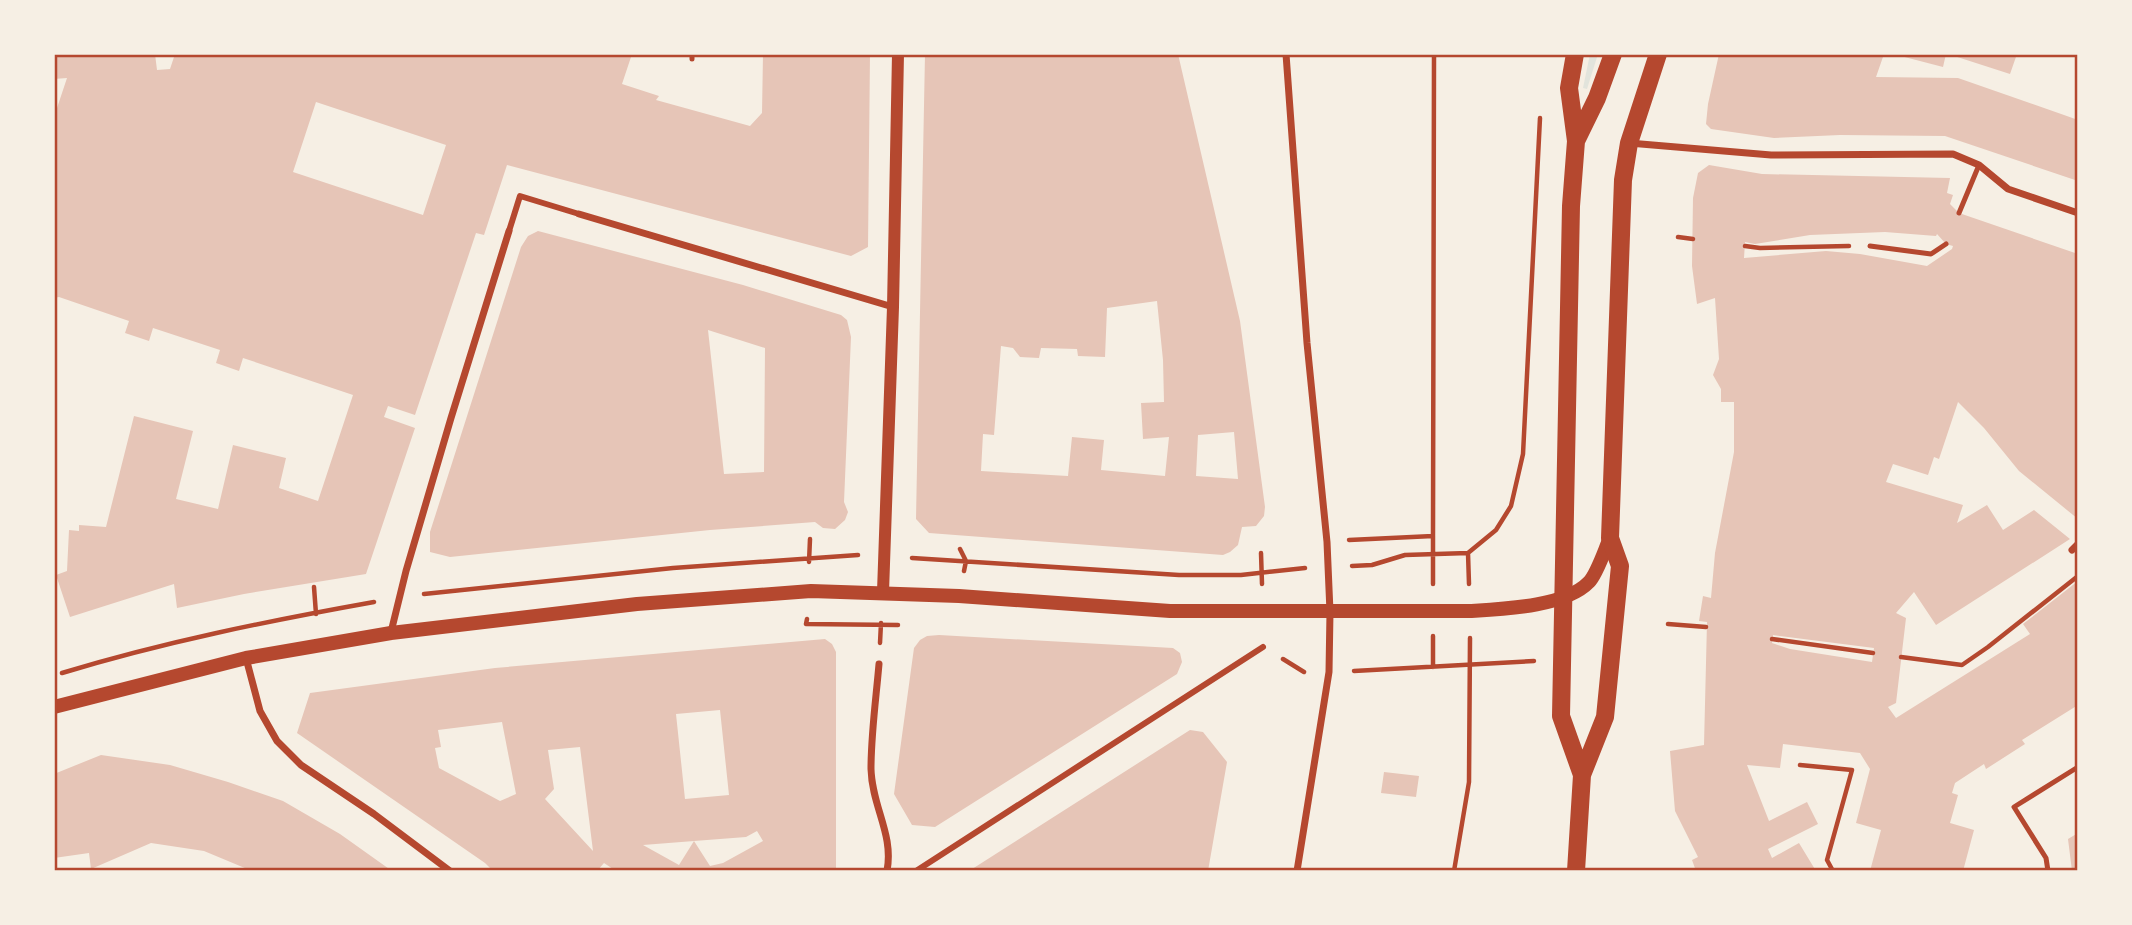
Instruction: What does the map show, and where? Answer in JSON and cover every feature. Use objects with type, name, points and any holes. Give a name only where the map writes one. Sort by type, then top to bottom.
[{"type":"main road","points":[[1575,54],[1569,88],[1576,141],[1571,206],[1561,716],[1582,775]]},
{"type":"main road","points":[[1576,141],[1597,99],[1613,54]]},
{"type":"main road","points":[[1576,871],[1582,775],[1605,717],[1620,566],[1610,538],[1623,180],[1629,143],[1658,54]]},
{"type":"main road","points":[[54,706],[246,658],[391,633],[637,604],[811,592],[883,592],[1170,611],[1506,609],[1564,598],[1590,582],[1610,538]]},
{"type":"street","points":[[883,592],[898,54]]},
{"type":"street","points":[[1286,54],[1307,343],[1327,542],[1330,612],[1329,672],[1297,871]]},
{"type":"street","points":[[1629,143],[1771,155],[1953,154],[1979,165],[2008,189],[2078,213]]},
{"type":"street","points":[[391,633],[406,571],[520,196],[893,307]]},
{"type":"street","points":[[916,871],[1263,647]]},
{"type":"street","points":[[246,658],[260,711],[277,741],[301,765],[374,814],[450,871]]},
{"type":"street","points":[[879,664],[871,769],[875,803],[887,835],[890,858],[887,871]]},
{"type":"lane","points":[[1959,213],[1979,165]]},
{"type":"lane","points":[[1870,246],[1931,254],[1946,244]]},
{"type":"lane","points":[[2048,871],[2046,858],[2014,807],[2078,767]]},
{"type":"path","points":[[1433,588],[1434,54]]},
{"type":"path","points":[[1350,566],[1372,565],[1405,555],[1468,553],[1496,530],[1511,506],[1523,454],[1540,116]]},
{"type":"path","points":[[1678,237],[1693,239]]},
{"type":"path","points":[[1745,246],[1870,246]]},
{"type":"path","points":[[1348,541],[1433,536]]},
{"type":"path","points":[[1261,553],[1262,593]]},
{"type":"path","points":[[1468,553],[1469,587]]},
{"type":"path","points":[[1901,657],[1962,665],[1989,647],[2078,576]]},
{"type":"path","points":[[879,664],[883,592]]},
{"type":"path","points":[[1668,624],[1706,627]]},
{"type":"path","points":[[1454,871],[1469,782],[1470,634]]},
{"type":"path","points":[[1433,635],[1433,667]]},
{"type":"path","points":[[1772,639],[1873,653]]},
{"type":"path","points":[[1348,671],[1541,661]]},
{"type":"path","points":[[1800,765],[1852,770],[1827,860],[1833,871]]},
{"type":"shaded area","points":[[1590,54],[1598,54],[1587,89],[1583,88]]},
{"type":"building","points":[[54,54],[155,54],[157,70],[170,69],[175,54],[632,54],[622,84],[659,96],[656,100],[750,126],[762,113],[763,54],[870,54],[868,247],[851,256],[507,165],[484,235],[476,233],[415,415],[388,406],[384,417],[415,428],[366,574],[177,608],[174,584],[70,617],[56,575],[67,571],[69,530],[79,531],[79,525],[106,527],[134,416],[193,431],[176,499],[218,509],[233,445],[286,458],[279,488],[318,501],[353,395],[243,358],[239,371],[216,363],[220,350],[153,328],[149,341],[125,333],[129,321],[59,297],[54,298],[54,117],[67,78],[54,79]],"holes":[[[316,102],[446,145],[423,215],[293,172]]]},
{"type":"building","points":[[925,54],[1178,54],[1240,321],[1264,516],[1256,526],[1242,527],[1238,545],[1223,555],[929,533],[916,519]],"holes":[[[1157,301],[1164,402],[1141,403],[1143,439],[1169,437],[1165,476],[1101,470],[1104,440],[1072,437],[1068,476],[981,471],[983,434],[994,435],[1001,346],[1013,348],[1020,357],[1039,358],[1041,348],[1077,349],[1078,356],[1105,357],[1107,308]],[[1234,432],[1238,479],[1196,476],[1198,435]]]},
{"type":"building","points":[[1719,54],[1884,54],[1876,77],[1958,78],[2064,115],[2078,120],[2078,181],[1945,136],[1840,135],[1774,138],[1711,129],[1706,124],[1708,104]]},
{"type":"building","points":[[1893,54],[1946,54],[1943,67]]},
{"type":"building","points":[[1948,54],[2017,54],[2010,74]]},
{"type":"building","points":[[1709,165],[1762,174],[1950,178],[1947,193],[1953,195],[1950,204],[1959,213],[2078,254],[2078,519],[2019,471],[1984,428],[1958,402],[1939,459],[1934,457],[1928,475],[1893,464],[1886,482],[1963,505],[1957,523],[1987,505],[2003,530],[2034,510],[2070,539],[1936,625],[1914,592],[1896,613],[1906,618],[1896,703],[1888,707],[1896,718],[2030,634],[2023,624],[2078,581],[2078,705],[2022,740],[2025,744],[1986,769],[1984,764],[1955,783],[1952,793],[1958,795],[1950,823],[1974,830],[1963,871],[1870,871],[1881,830],[1856,823],[1870,769],[1860,753],[1783,744],[1780,768],[1747,765],[1769,821],[1807,802],[1818,824],[1768,849],[1772,858],[1799,843],[1816,871],[1696,871],[1692,860],[1698,857],[1675,811],[1670,751],[1704,745],[1707,622],[1699,621],[1703,596],[1711,598],[1715,553],[1734,452],[1734,402],[1721,402],[1721,389],[1713,375],[1719,359],[1715,298],[1697,304],[1692,266],[1693,198],[1698,173]],"holes":[[[1885,232],[1937,234],[1946,244],[1953,246],[1927,266],[1826,251],[1744,258],[1745,242],[1755,244],[1810,235]],[[1773,635],[1874,648],[1872,662],[1790,649],[1772,643]]]},
{"type":"building","points":[[538,231],[743,285],[841,315],[847,320],[851,337],[844,502],[848,512],[845,520],[835,529],[823,528],[815,522],[450,557],[430,552],[430,532],[521,247],[528,236]],"holes":[[[708,330],[765,348],[764,472],[724,474]]]},
{"type":"building","points":[[927,636],[1173,648],[1180,653],[1182,662],[1177,674],[935,827],[912,825],[894,794],[914,648]]},
{"type":"building","points":[[825,639],[832,644],[836,652],[836,871],[616,871],[604,863],[597,871],[493,871],[297,733],[310,693],[495,668]],"holes":[[[720,710],[729,795],[685,799],[676,714]],[[502,722],[516,794],[500,801],[439,768],[435,748],[441,747],[438,730]],[[580,747],[593,851],[545,799],[554,789],[548,750]],[[757,831],[763,841],[723,863],[710,866],[694,841],[746,837]],[[694,841],[679,865],[643,845]]]},
{"type":"building","points":[[1190,730],[1203,732],[1227,762],[1208,871],[969,871]]},
{"type":"building","points":[[101,755],[170,765],[283,801],[340,834],[392,871],[252,871],[204,851],[151,843],[91,869],[89,853],[54,858],[54,774]]},
{"type":"building","points":[[1384,772],[1419,776],[1416,797],[1381,793]]},
{"type":"building","points":[[2078,833],[2078,871],[2072,871],[2068,839]]}]
